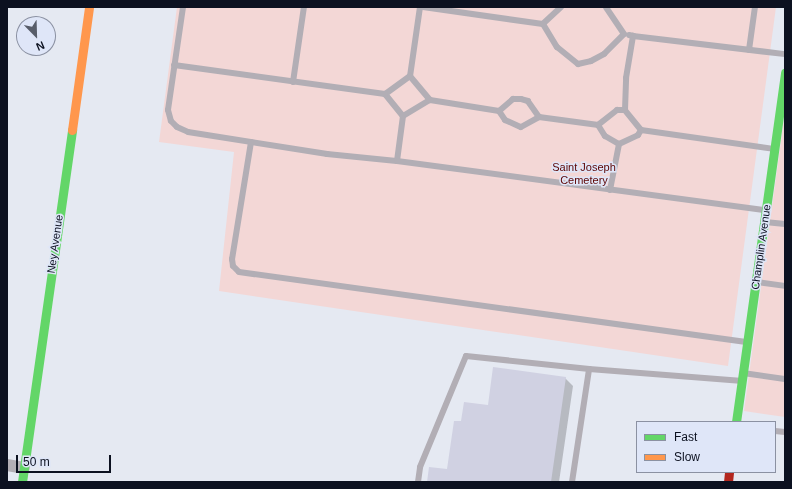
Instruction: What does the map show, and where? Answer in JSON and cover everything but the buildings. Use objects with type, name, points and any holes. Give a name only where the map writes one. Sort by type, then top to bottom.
[{"type":"street","name":"Ney Avenue","points":[[22,482],[89,7]]},
{"type":"street","name":"Champlin Avenue","points":[[736,421],[774,149],[781,125],[785,72]]},
{"type":"street","points":[[7,465],[24,468]]},
{"type":"lane","points":[[183,7],[168,110],[171,121],[177,127],[188,132],[251,142],[766,210]]},
{"type":"lane","points":[[293,82],[304,7]]},
{"type":"lane","points":[[174,65],[385,94],[410,76],[420,7]]},
{"type":"lane","points":[[423,7],[543,24],[562,52],[578,64],[591,61],[604,54],[624,34]]},
{"type":"lane","points":[[543,24],[561,7]]},
{"type":"lane","points":[[606,7],[624,34],[785,54]]},
{"type":"lane","points":[[749,50],[755,7]]},
{"type":"lane","points":[[633,36],[626,78],[625,110],[641,130],[774,149]]},
{"type":"lane","points":[[410,76],[430,100]]},
{"type":"lane","points":[[385,94],[403,116],[397,161]]},
{"type":"lane","points":[[499,111],[512,99],[521,98],[528,100],[539,117]]},
{"type":"lane","points":[[403,116],[430,100],[499,111],[505,120],[521,128],[539,117],[598,125],[617,110],[625,110]]},
{"type":"lane","points":[[598,125],[605,136],[618,144]]},
{"type":"lane","points":[[618,144],[638,135],[641,130]]},
{"type":"lane","points":[[251,142],[232,259],[233,266],[239,272],[748,342]]},
{"type":"lane","points":[[610,190],[618,144]]},
{"type":"lane","points":[[764,222],[785,224]]},
{"type":"lane","points":[[756,282],[785,286]]},
{"type":"lane","points":[[418,482],[420,467],[466,356],[589,369],[785,379]]},
{"type":"lane","points":[[572,482],[589,369]]},
{"type":"green space","name":"Saint Joseph Cemetery","points":[[177,7],[776,7],[728,366],[219,291],[234,152],[159,142]]},
{"type":"green space","points":[[785,112],[785,417],[744,411]]},
{"type":"traffic: fast","points":[[736,421],[785,72]]},
{"type":"traffic: fast","points":[[22,482],[72,130]]},
{"type":"traffic: slow","points":[[72,130],[89,7]]},
{"type":"traffic: jam","points":[[728,482],[729,473]]}]
